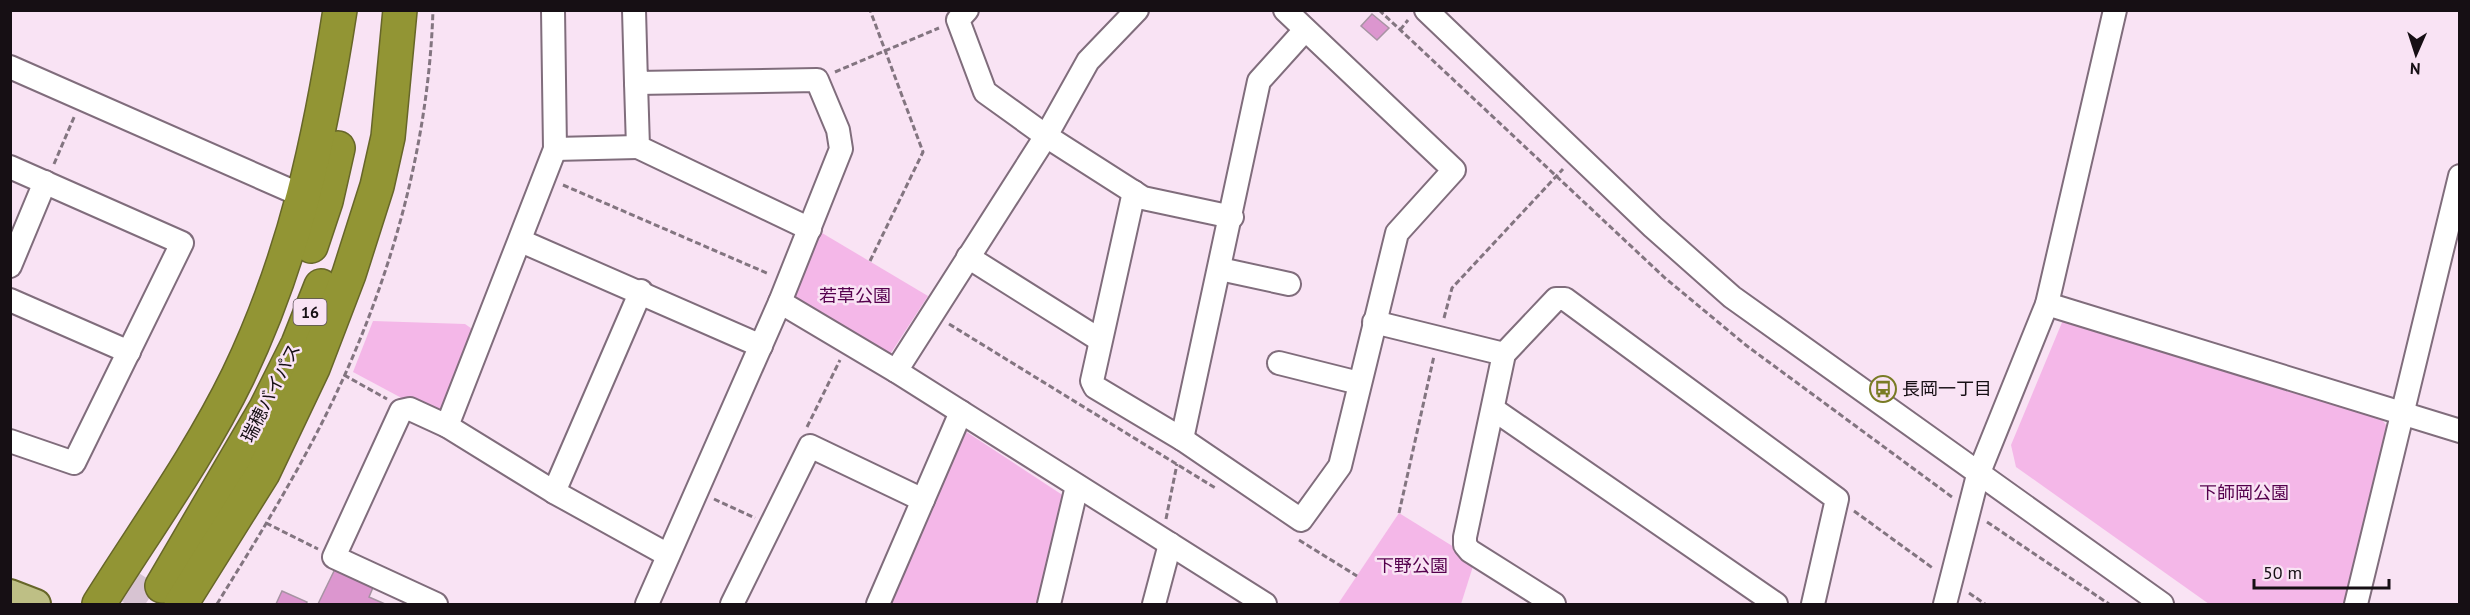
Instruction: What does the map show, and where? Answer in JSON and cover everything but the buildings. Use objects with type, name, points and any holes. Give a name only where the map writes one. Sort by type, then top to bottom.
[{"type":"highway","points":[[99,604],[186,468],[237,378],[281,274],[294,237],[317,143],[340,10]]},
{"type":"highway","name":"瑞穂バイパス","points":[[162,588],[299,282],[326,201],[336,157],[351,74],[355,10]]},
{"type":"highway","name":"瑞穂バイパス","points":[[162,588],[266,408],[298,344],[325,276],[365,144],[377,84],[385,10]]},
{"type":"highway","points":[[162,588],[263,473],[313,368],[349,274],[377,186],[387,145],[395,87],[400,10]]},
{"type":"main road","points":[[10,594],[36,604]]},
{"type":"street","points":[[447,426],[555,149],[553,10]]},
{"type":"street","points":[[634,10],[638,147]]},
{"type":"street","points":[[896,370],[1046,136],[1088,61],[1137,10]]},
{"type":"street","points":[[1134,192],[1092,375],[1095,387],[1182,439],[1301,520],[1340,465],[1396,233],[1454,170],[1285,10]]},
{"type":"street","points":[[1426,10],[1732,297],[1978,475],[2162,604]]},
{"type":"street","points":[[1945,604],[1978,475],[2047,304],[2115,10]]},
{"type":"street","points":[[962,15],[985,92],[1046,136],[1143,198],[1232,217]]},
{"type":"street","points":[[1182,439],[1232,217],[1259,81],[1305,30]]},
{"type":"street","points":[[10,66],[303,196]]},
{"type":"street","points":[[636,83],[817,80],[838,130],[841,149],[761,346],[647,604]]},
{"type":"street","points":[[555,149],[638,147],[810,229]]},
{"type":"street","points":[[10,167],[182,243],[74,463],[10,441]]},
{"type":"street","points":[[2356,604],[2460,176]]},
{"type":"street","points":[[10,266],[45,182]]},
{"type":"street","points":[[521,241],[641,291],[761,346]]},
{"type":"street","points":[[968,257],[1100,340]]},
{"type":"street","points":[[1220,269],[1289,284]]},
{"type":"street","points":[[554,492],[641,291]]},
{"type":"street","points":[[784,292],[896,370],[1265,604]]},
{"type":"street","points":[[1554,604],[1470,551],[1465,545],[1504,354],[1556,299],[1565,299],[1837,499],[1812,604]]},
{"type":"street","points":[[10,300],[129,352]]},
{"type":"street","points":[[2047,304],[2460,431]]},
{"type":"street","points":[[1374,322],[1504,354]]},
{"type":"street","points":[[1279,363],[1359,383]]},
{"type":"street","points":[[436,604],[334,556],[401,411],[410,409],[447,426],[554,492],[668,555]]},
{"type":"street","points":[[1493,409],[1776,604]]},
{"type":"street","points":[[878,604],[961,412]]},
{"type":"street","points":[[732,604],[810,446],[923,500]]},
{"type":"street","points":[[1049,604],[1077,486]]},
{"type":"street","points":[[1154,604],[1166,541]]},
{"type":"path","points":[[870,10],[923,152],[870,261]]},
{"type":"path","points":[[817,80],[962,15]]},
{"type":"path","points":[[45,182],[83,99]]},
{"type":"path","points":[[1399,513],[1452,288],[1576,153]]},
{"type":"path","points":[[545,177],[784,292]]},
{"type":"path","points":[[933,314],[1227,495]]},
{"type":"path","points":[[344,375],[406,410]]},
{"type":"path","points":[[1166,541],[1177,464]]},
{"type":"path","points":[[697,490],[762,521]]},
{"type":"path","points":[[1837,499],[1951,581]]},
{"type":"path","points":[[266,523],[334,556]]},
{"type":"path","points":[[1297,539],[1357,576]]},
{"type":"green space","name":"若草公園","points":[[817,230],[928,296],[887,359],[795,302],[789,294]]},
{"type":"green space","name":"下師岡公園","points":[[2063,320],[2380,417],[2390,430],[2345,604],[2209,604],[2016,467],[2011,445]]},
{"type":"green space","points":[[373,321],[465,324],[475,331],[439,418],[353,372]]},
{"type":"green space","points":[[965,431],[1064,496],[1040,604],[883,604]]},
{"type":"green space","name":"下野公園","points":[[1399,513],[1475,560],[1461,604],[1338,604]]},
{"type":"tunnel","points":[[126,604],[145,574]]},
{"type":"place","name":"長岡一丁目","points":[[1883,389]]}]
